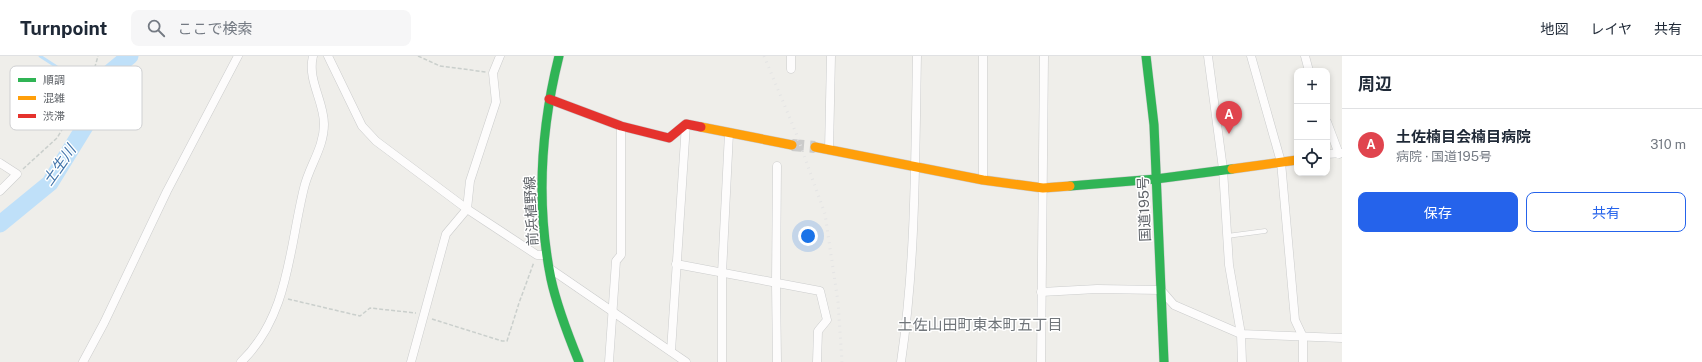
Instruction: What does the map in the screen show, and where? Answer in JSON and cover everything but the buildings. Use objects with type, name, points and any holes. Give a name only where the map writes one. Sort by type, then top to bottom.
[{"type":"main road","name":"前浜植野線","points":[[559,56],[549,99],[544,130],[543,211],[549,268],[563,319],[579,362]]},
{"type":"main road","name":"国道195号","points":[[1146,56],[1154,125],[1164,362]]},
{"type":"main road","points":[[549,99],[621,126],[669,138],[686,124],[792,145]]},
{"type":"main road","points":[[815,147],[915,168],[983,180],[1043,188],[1156,179],[1294,160]]},
{"type":"street","points":[[83,362],[104,323],[167,191],[238,56]]},
{"type":"street","points":[[241,362],[253,350],[265,332],[282,297],[304,186],[323,142],[324,123],[313,78],[311,64],[313,56]]},
{"type":"street","points":[[328,56],[362,126],[376,141],[467,209],[537,255],[547,255]]},
{"type":"street","points":[[411,362],[435,280],[437,261],[446,234],[467,209],[470,181],[496,102],[493,73],[500,56]]},
{"type":"street","points":[[791,56],[791,69]]},
{"type":"street","points":[[829,150],[831,56]]},
{"type":"street","points":[[901,362],[909,313],[915,168],[917,56]]},
{"type":"street","points":[[983,180],[984,56]]},
{"type":"street","points":[[1041,362],[1044,56]]},
{"type":"street","points":[[1208,56],[1223,169],[1226,236],[1229,265],[1241,334],[1242,362]]},
{"type":"street","points":[[1251,56],[1281,162],[1295,320],[1303,337],[1303,362]]},
{"type":"street","points":[[1304,56],[1308,68]]},
{"type":"street","points":[[671,351],[686,124]]},
{"type":"street","points":[[609,362],[616,261],[621,255],[621,126]]},
{"type":"street","points":[[1330,129],[1340,153],[1330,154]]},
{"type":"street","points":[[722,362],[722,273],[729,133]]},
{"type":"street","points":[[0,163],[17,174],[0,191]]},
{"type":"street","points":[[777,166],[777,362]]},
{"type":"street","points":[[676,264],[820,291],[827,320],[818,331],[817,362]]},
{"type":"street","points":[[549,268],[613,314],[686,362]]},
{"type":"street","points":[[1041,292],[1097,289],[1161,290],[1174,306],[1241,334],[1342,338]]},
{"type":"lane","points":[[1226,236],[1265,232]]},
{"type":"path","points":[[95,66],[98,56]]},
{"type":"path","points":[[418,56],[440,66],[493,73]]},
{"type":"path","points":[[17,174],[57,138],[62,130]]},
{"type":"path","points":[[282,297],[360,316],[370,308],[419,314],[424,317],[502,342],[507,341],[537,255]]},
{"type":"waterway","points":[[40,56],[55,66]]},
{"type":"waterway","name":"土生川","points":[[118,66],[130,56]]},
{"type":"waterway","name":"土生川","points":[[0,224],[50,183],[83,130]]},
{"type":"tunnel","points":[[792,145],[815,147]]},
{"type":"railway","points":[[764,56],[796,133],[825,214],[838,302],[842,362]]},
{"type":"traffic: fast","points":[[559,56],[548,111],[545,139],[542,195],[543,223],[546,251],[553,289],[563,321],[579,362]]},
{"type":"traffic: fast","points":[[1146,56],[1154,125],[1164,362]]},
{"type":"traffic: fast","points":[[1070,186],[1156,179],[1232,169]]},
{"type":"traffic: slow","points":[[701,127],[792,145]]},
{"type":"traffic: slow","points":[[815,147],[983,180],[1043,188],[1070,186]]},
{"type":"traffic: slow","points":[[1232,169],[1294,160]]},
{"type":"traffic: jam","points":[[549,99],[621,126],[669,138],[686,124],[701,127]]},
{"type":"place","name":"土佐楠目会楠目病院","points":[[1229,134]]},
{"type":"district","name":"土佐山田町東本町五丁目","points":[[980,324]]}]
